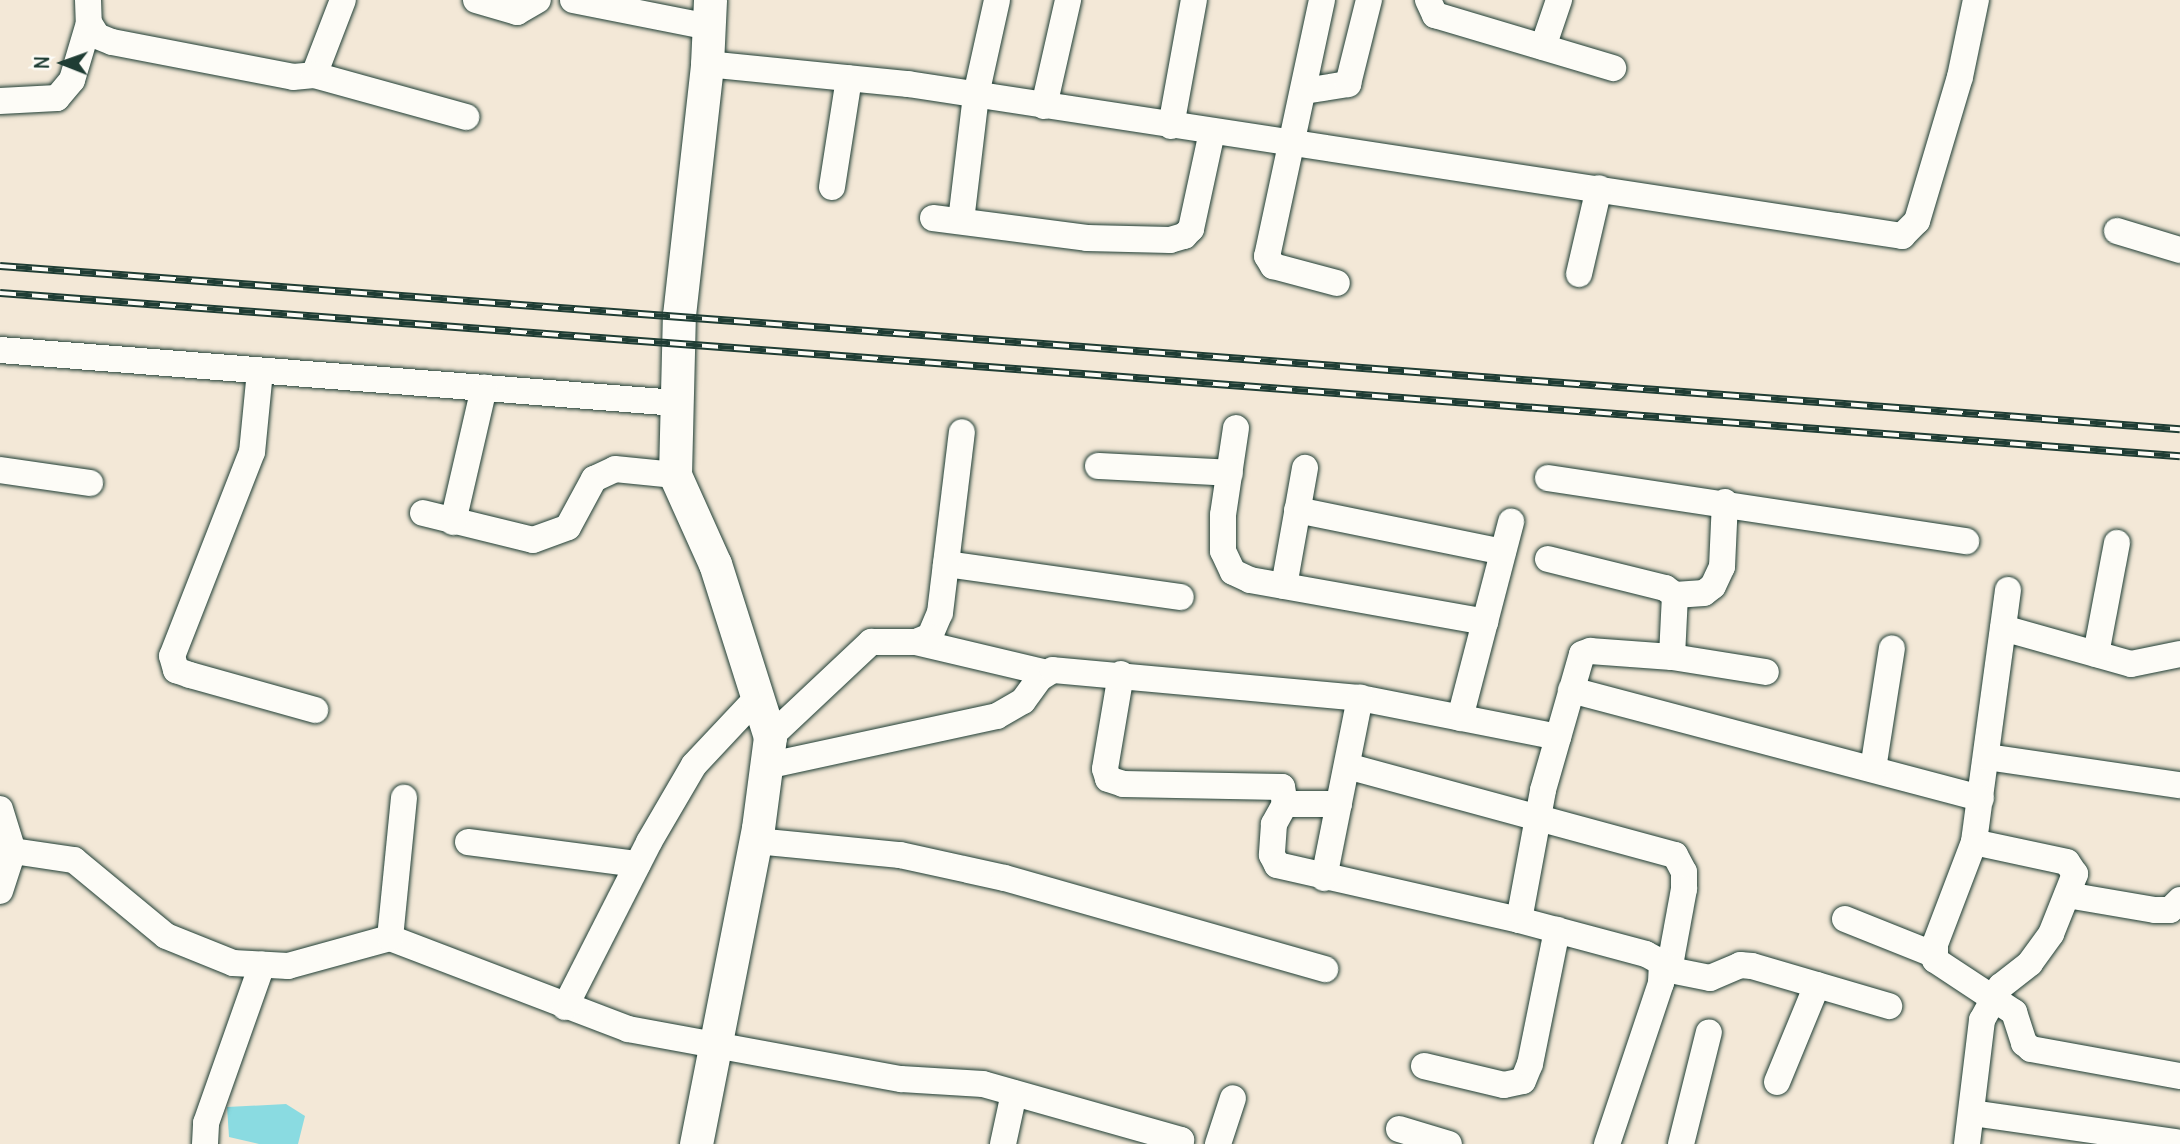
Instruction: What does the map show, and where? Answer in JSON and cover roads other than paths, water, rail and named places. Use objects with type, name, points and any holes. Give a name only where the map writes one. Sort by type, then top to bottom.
[{"type":"main road","points":[[695,1144],[756,841],[768,751],[715,564],[675,475],[679,315],[707,64],[709,13]]},
{"type":"street","points":[[314,75],[343,0]]},
{"type":"street","points":[[476,0],[517,12],[538,0]]},
{"type":"street","points":[[573,0],[709,13]]},
{"type":"street","points":[[961,221],[976,94],[997,0]]},
{"type":"street","points":[[1044,106],[1068,0]]},
{"type":"street","points":[[1171,126],[1194,0]]},
{"type":"street","points":[[1322,0],[1267,256],[1273,267],[1337,283]]},
{"type":"street","points":[[1304,91],[1348,84],[1369,0]]},
{"type":"street","points":[[1428,0],[1435,15],[1613,68]]},
{"type":"street","points":[[1544,47],[1559,0]]},
{"type":"street","points":[[707,64],[976,94],[1902,236],[1917,221],[1959,77],[1970,2]]},
{"type":"street","points":[[88,11],[97,36],[112,42],[293,77],[314,75],[466,117]]},
{"type":"street","points":[[0,101],[57,98],[72,80],[88,11]]},
{"type":"street","points":[[832,187],[849,78]]},
{"type":"street","points":[[933,218],[1087,238],[1184,236],[1191,229],[1212,132]]},
{"type":"street","points":[[1579,274],[1599,188]]},
{"type":"street","points":[[2117,231],[2180,250]]},
{"type":"street","points":[[0,351],[676,403]]},
{"type":"street","points":[[260,370],[252,452],[172,656],[176,670],[315,710]]},
{"type":"street","points":[[453,522],[484,388]]},
{"type":"street","points":[[1236,428],[1223,551],[1234,572],[1284,586],[1485,622]]},
{"type":"street","points":[[916,642],[930,636],[940,613],[962,432]]},
{"type":"street","points":[[1098,466],[1230,473]]},
{"type":"street","points":[[1284,586],[1305,468]]},
{"type":"street","points":[[424,513],[533,540],[568,527],[594,479],[615,469],[675,475]]},
{"type":"street","points":[[0,470],[90,483]]},
{"type":"street","points":[[1548,478],[1725,502],[1918,537],[1966,541]]},
{"type":"street","points":[[1548,559],[1665,588],[1675,595],[1704,593],[1713,586],[1722,567],[1725,502]]},
{"type":"street","points":[[1297,510],[1503,552]]},
{"type":"street","points":[[1460,718],[1511,522]]},
{"type":"street","points":[[2096,654],[2117,543]]},
{"type":"street","points":[[946,564],[1181,597]]},
{"type":"street","points":[[2008,590],[1974,842],[1935,955],[1940,967],[2014,1012],[2024,1043],[2031,1049],[2180,1076]]},
{"type":"street","points":[[1672,657],[1675,595]]},
{"type":"street","points":[[2003,628],[2132,664],[2180,654]]},
{"type":"street","points":[[768,751],[871,642],[916,642],[1045,673],[1121,674],[1360,698],[1558,737]]},
{"type":"street","points":[[1873,769],[1892,648]]},
{"type":"street","points":[[1519,920],[1538,819],[1582,654],[1590,651],[1672,657],[1766,672]]},
{"type":"street","points":[[768,751],[997,716],[1024,701],[1045,673]]},
{"type":"street","points":[[1121,674],[1105,769],[1108,779],[1122,784],[1282,787],[1285,804],[1274,824],[1272,855],[1277,865],[1557,930],[1646,954],[1667,970],[1710,978],[1740,965],[1889,1006]]},
{"type":"street","points":[[1571,690],[1980,798]]},
{"type":"street","points":[[1324,878],[1360,698]]},
{"type":"street","points":[[565,1007],[638,864],[694,765],[755,700]]},
{"type":"street","points":[[1987,757],[2180,785]]},
{"type":"street","points":[[1347,766],[1675,855],[1684,872],[1684,889],[1667,970],[1607,1144]]},
{"type":"street","points":[[390,939],[404,798]]},
{"type":"street","points":[[1285,804],[1339,804]]},
{"type":"street","points":[[0,809],[13,851],[0,891]]},
{"type":"street","points":[[756,841],[900,855],[1005,878],[1325,969]]},
{"type":"street","points":[[468,842],[638,864]]},
{"type":"street","points":[[1967,1144],[1982,1020],[2001,986],[2030,963],[2051,934],[2075,874],[2067,862],[1974,842]]},
{"type":"street","points":[[13,851],[74,860],[166,936],[233,963],[288,966],[390,939],[628,1029],[715,1048],[901,1079],[983,1084],[1181,1140],[1180,1144]]},
{"type":"street","points":[[2067,895],[2155,910],[2170,910],[2180,900]]},
{"type":"street","points":[[1845,919],[1935,955]]},
{"type":"street","points":[[1424,1066],[1504,1085],[1523,1081],[1530,1065],[1557,930]]},
{"type":"street","points":[[205,1144],[206,1123],[262,965]]},
{"type":"street","points":[[1777,1082],[1817,985]]},
{"type":"street","points":[[1681,1144],[1709,1032]]},
{"type":"street","points":[[1003,1144],[1014,1093]]},
{"type":"street","points":[[1218,1144],[1233,1098]]},
{"type":"street","points":[[1972,1113],[2176,1142]]},
{"type":"street","points":[[1399,1129],[1449,1144]]},
{"type":"water","points":[[286,1104],[305,1116],[298,1144],[259,1144],[229,1137],[227,1107]]},
{"type":"railway","points":[[0,266],[2180,429]]},
{"type":"railway","points":[[0,293],[2180,456]]}]
